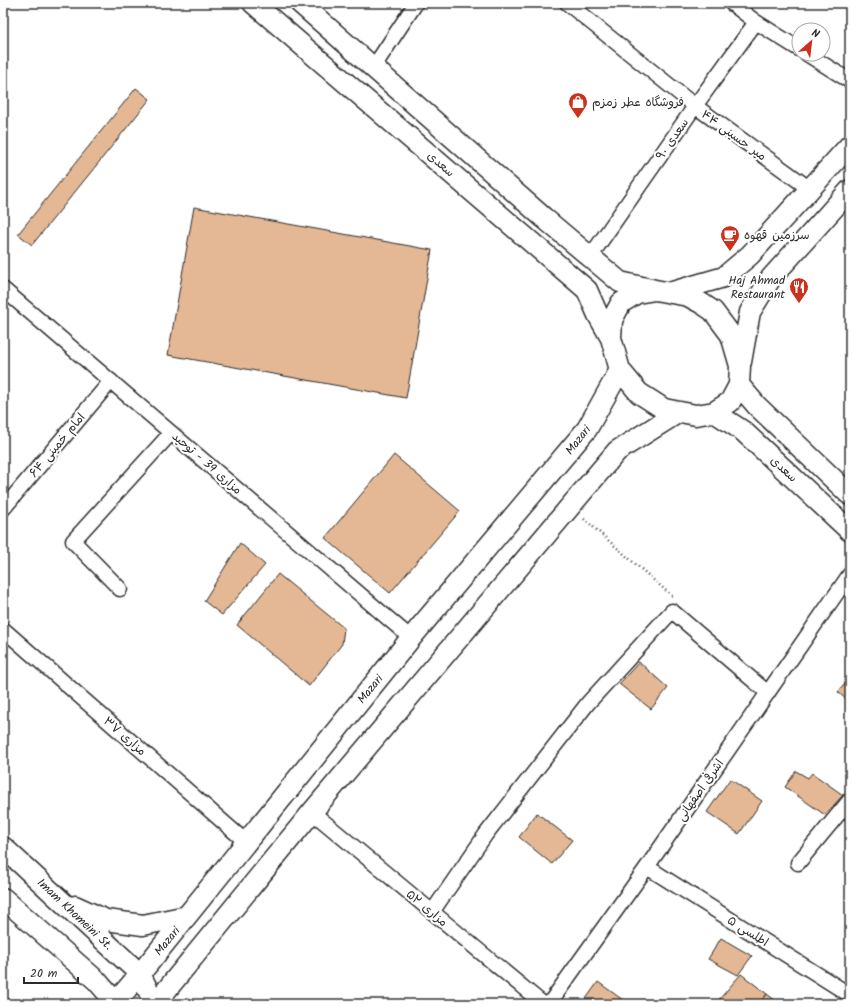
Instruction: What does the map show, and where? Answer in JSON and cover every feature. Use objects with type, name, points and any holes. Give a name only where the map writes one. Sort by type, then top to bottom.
[{"type":"main road","name":"سعدی","points":[[254,3],[587,290],[598,315],[611,338]]},
{"type":"main road","points":[[300,3],[538,213],[620,282],[688,296],[712,312],[730,335],[740,376],[758,406],[850,495]]},
{"type":"main road","points":[[850,145],[750,255],[724,277],[664,291],[637,292],[621,303],[612,320],[611,338],[620,370],[639,393],[650,402],[664,408],[696,415],[714,412],[730,402],[740,376],[750,312],[771,278],[850,190]]},
{"type":"main road","name":"Mazari","points":[[115,1003],[411,638],[588,429],[620,370]]},
{"type":"main road","points":[[155,1004],[312,812],[617,451],[679,412]]},
{"type":"main road","name":"سعدی","points":[[714,412],[743,431],[850,531]]},
{"type":"main road","name":"Imam Khomeini St.","points":[[3,847],[140,974],[155,1004]]},
{"type":"main road","points":[[3,898],[97,981],[115,1003]]},
{"type":"main road","points":[[61,900],[106,920],[143,925],[187,916]]},
{"type":"street","points":[[373,68],[416,3]]},
{"type":"street","name":"میر حسینی ۴۴","points":[[567,3],[695,106],[810,189]]},
{"type":"street","points":[[731,3],[756,22],[791,44]]},
{"type":"street","name":"سعدی ۹۰","points":[[590,257],[695,106],[756,22]]},
{"type":"street","points":[[820,62],[850,81]]},
{"type":"street","name":"مزاری 39 - توحید","points":[[3,289],[411,638]]},
{"type":"street","name":"امام خمینی ۶۴","points":[[3,509],[111,381]]},
{"type":"street","points":[[120,589],[73,541],[171,433]]},
{"type":"street","name":"اشرفی اصفهانی","points":[[549,1004],[850,574]]},
{"type":"street","points":[[432,912],[486,834],[588,703],[672,611],[768,693]]},
{"type":"street","name":"مزاری ۳۷","points":[[3,629],[246,842]]},
{"type":"street","points":[[798,863],[850,800]]},
{"type":"street","name":"مزاری ۵۲","points":[[312,812],[543,1004]]},
{"type":"street","name":"اطلسی ۵","points":[[646,867],[850,996]]},
{"type":"path","points":[[570,506],[673,597],[672,611]]},
{"type":"building","points":[[136,88],[150,99],[32,245],[18,234]]},
{"type":"building","points":[[194,207],[432,250],[406,398],[168,355]]},
{"type":"building","points":[[394,455],[460,511],[390,593],[325,538]]},
{"type":"building","points":[[240,543],[265,565],[222,615],[204,601]]},
{"type":"building","points":[[278,574],[344,628],[342,644],[309,686],[237,625]]},
{"type":"building","points":[[639,662],[668,688],[651,709],[619,684]]},
{"type":"building","points":[[850,678],[850,703],[838,692]]},
{"type":"building","points":[[796,771],[808,778],[812,773],[843,795],[825,815],[785,787]]},
{"type":"building","points":[[730,779],[762,801],[739,834],[707,812]]},
{"type":"building","points":[[537,813],[572,840],[552,864],[519,837]]},
{"type":"building","points":[[721,938],[752,956],[738,975],[708,959]]},
{"type":"building","points":[[741,974],[767,994],[759,1004],[719,1004],[717,1002]]},
{"type":"building","points":[[598,982],[623,1000],[620,1004],[583,1003]]},
{"type":"building","points":[[767,994],[780,1004],[759,1004]]},
{"type":"place","name":"فروشگاه عطر زمزم","points":[[578,119]]},
{"type":"place","name":"سرزمین قهوه","points":[[730,252]]},
{"type":"place","name":"Haj Ahmad Restaurant","points":[[799,304]]}]
